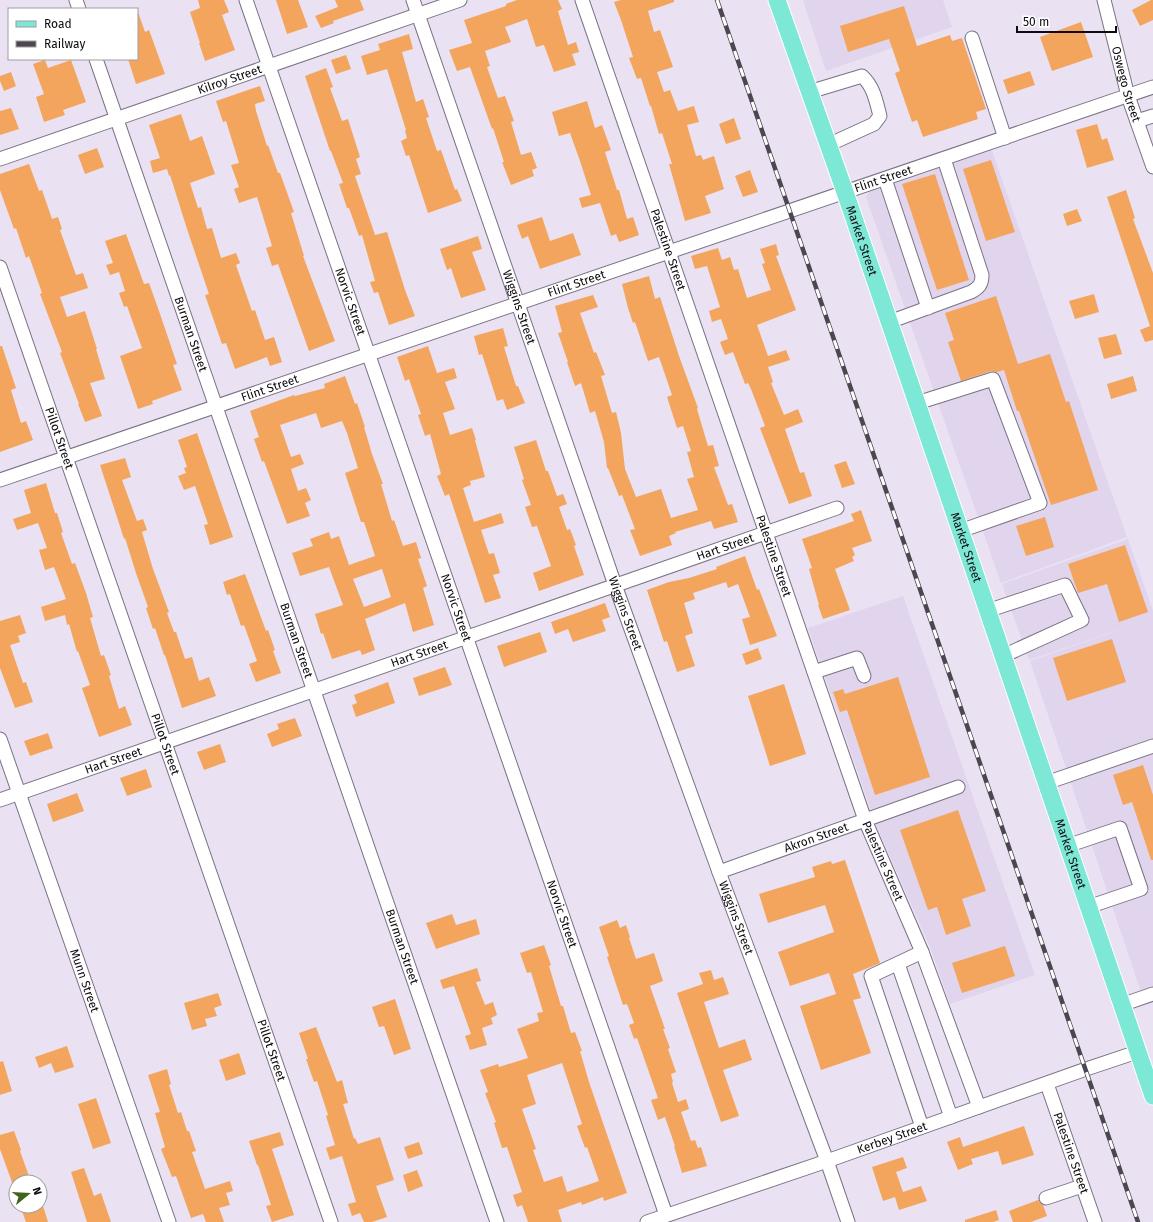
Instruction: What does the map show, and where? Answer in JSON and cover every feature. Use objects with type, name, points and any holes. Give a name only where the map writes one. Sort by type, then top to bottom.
[{"type":"main road","name":"Market Street","points":[[776,0],[845,192],[1121,1006],[1153,1096]]},
{"type":"street","name":"Norvic Street","points":[[246,0],[466,637],[671,1217]]},
{"type":"street","name":"Wiggins Street","points":[[413,0],[615,585],[718,872],[827,1161],[848,1222]]},
{"type":"street","name":"Kilroy Street","points":[[0,159],[460,0]]},
{"type":"street","name":"Palestine Street","points":[[582,0],[865,820],[922,952],[979,1107]]},
{"type":"street","name":"Oswego Street","points":[[1104,0],[1128,96],[1153,167]]},
{"type":"street","points":[[972,38],[1005,138]]},
{"type":"street","name":"Burman Street","points":[[96,60],[497,1222]]},
{"type":"street","points":[[809,92],[862,76],[867,81],[874,93],[880,116],[874,124],[828,145]]},
{"type":"street","name":"Flint Street","points":[[0,480],[1153,87]]},
{"type":"street","points":[[1137,121],[1153,116]]},
{"type":"street","points":[[889,322],[971,292],[978,288],[982,283],[982,274],[944,158]]},
{"type":"street","points":[[885,179],[928,308]]},
{"type":"street","name":"Pillot Street","points":[[0,267],[331,1222]]},
{"type":"street","points":[[917,403],[993,379],[1040,503],[960,531]]},
{"type":"street","name":"Hart Street","points":[[0,800],[837,508]]},
{"type":"street","points":[[987,611],[1065,585],[1082,620],[1003,656]]},
{"type":"street","points":[[814,672],[857,658],[864,676]]},
{"type":"street","name":"Munn Street","points":[[0,739],[169,1222]]},
{"type":"street","points":[[1046,783],[1153,746]]},
{"type":"street","name":"Akron Street","points":[[718,872],[958,787]]},
{"type":"street","points":[[1067,846],[1120,828],[1141,889],[1088,908]]},
{"type":"street","points":[[922,952],[871,976],[922,1127]]},
{"type":"street","points":[[898,964],[951,1117]]},
{"type":"street","points":[[1121,1006],[1153,994]]},
{"type":"street","name":"Kerbey Street","points":[[647,1222],[671,1217],[1137,1052]]},
{"type":"street","name":"Palestine Street","points":[[1047,1084],[1095,1222]]},
{"type":"street","points":[[1046,1198],[1082,1186]]},
{"type":"shaded area","points":[[803,0],[943,0],[952,27],[826,71]]},
{"type":"shaded area","points":[[991,148],[1127,537],[1001,583],[866,197],[871,188]]},
{"type":"shaded area","points":[[1128,539],[1153,611],[1153,988],[1141,992],[1030,661],[1151,619],[1029,660],[1002,584]]},
{"type":"shaded area","points":[[903,596],[1035,975],[950,1004],[930,947],[876,825],[808,628]]},
{"type":"building","points":[[198,0],[224,0],[229,12],[222,15],[235,50],[205,61],[190,12],[200,8]]},
{"type":"building","points":[[276,0],[298,0],[308,27],[287,34]]},
{"type":"building","points":[[335,0],[360,0],[364,10],[333,21],[334,23],[321,28],[315,16],[338,7]]},
{"type":"building","points":[[517,0],[558,0],[562,9],[558,11],[568,45],[576,42],[579,52],[572,54],[576,65],[554,72],[544,45],[536,47],[527,19],[505,27],[511,42],[485,51],[490,66],[487,67],[498,98],[505,96],[514,121],[511,122],[521,155],[531,152],[537,168],[532,170],[534,176],[511,185],[502,162],[504,162],[493,128],[492,129],[470,67],[457,71],[449,50],[472,43],[464,20],[506,6],[506,4]]},
{"type":"building","points":[[621,0],[674,0],[674,2],[648,11],[654,32],[660,30],[673,67],[657,72],[664,92],[670,90],[678,111],[694,106],[699,122],[687,125],[696,156],[701,155],[703,160],[714,156],[724,189],[705,196],[711,213],[685,221],[669,164],[672,164],[662,133],[659,134],[641,78],[637,79],[629,58],[633,57],[614,2]]},
{"type":"building","points":[[1153,0],[1153,20],[1140,26],[1132,10]]},
{"type":"building","points":[[904,6],[917,46],[950,35],[952,41],[962,38],[986,109],[976,112],[978,119],[923,137],[917,120],[912,122],[895,73],[900,71],[889,39],[848,52],[840,26]]},
{"type":"building","points":[[138,12],[145,32],[149,30],[165,74],[136,84],[128,60],[138,60]]},
{"type":"building","points":[[1081,22],[1093,57],[1052,71],[1040,37]]},
{"type":"building","points":[[409,34],[413,49],[402,52],[416,102],[423,99],[429,117],[426,118],[437,151],[441,150],[455,190],[457,189],[462,201],[428,213],[409,155],[406,156],[401,141],[407,138],[406,130],[387,69],[367,75],[361,56],[380,50],[378,44]]},
{"type":"building","points":[[346,55],[351,69],[336,74],[331,60]]},
{"type":"building","points":[[45,60],[48,68],[71,60],[86,102],[63,110],[65,115],[44,122],[36,97],[44,94],[33,64]]},
{"type":"building","points":[[326,68],[333,87],[330,88],[342,121],[348,119],[360,157],[356,159],[361,174],[355,176],[375,235],[387,232],[405,290],[415,316],[389,325],[378,292],[374,293],[370,282],[375,281],[362,235],[359,236],[349,208],[347,208],[339,184],[343,183],[330,151],[305,76]]},
{"type":"building","points":[[1030,71],[1035,85],[1008,94],[1003,80]]},
{"type":"building","points":[[11,72],[16,86],[4,91],[0,81],[0,76]]},
{"type":"building","points":[[260,86],[265,101],[255,104],[256,111],[267,146],[268,145],[278,173],[280,173],[294,212],[291,213],[303,256],[335,341],[309,351],[278,264],[272,266],[266,248],[272,246],[257,197],[239,203],[234,189],[239,187],[231,165],[239,163],[226,121],[223,122],[216,101]]},
{"type":"building","points":[[587,101],[595,128],[602,125],[611,150],[605,152],[617,190],[619,190],[627,219],[633,217],[639,235],[619,242],[616,234],[611,236],[600,203],[582,208],[579,198],[591,195],[570,133],[559,136],[552,112]]},
{"type":"building","points":[[11,108],[19,129],[0,135],[0,111]]},
{"type":"building","points":[[181,114],[190,141],[202,136],[215,174],[190,183],[198,208],[201,207],[207,229],[212,228],[221,258],[236,253],[240,263],[236,265],[252,311],[255,310],[265,340],[274,337],[282,362],[270,366],[267,357],[235,369],[226,343],[222,344],[205,295],[209,294],[170,175],[169,176],[167,169],[153,173],[150,161],[160,158],[149,125]]},
{"type":"building","points":[[734,118],[741,139],[726,144],[719,124]]},
{"type":"building","points":[[1097,124],[1102,140],[1107,138],[1114,160],[1087,168],[1076,130]]},
{"type":"building","points":[[97,148],[104,167],[85,174],[78,155]]},
{"type":"building","points":[[991,160],[1015,232],[986,241],[963,169]]},
{"type":"building","points":[[29,164],[39,191],[42,190],[52,219],[58,217],[62,229],[60,230],[76,275],[83,273],[88,288],[60,297],[67,317],[85,311],[105,379],[90,383],[102,416],[85,422],[60,353],[62,352],[40,294],[42,293],[29,256],[26,258],[16,228],[14,229],[0,190],[0,174]]},
{"type":"building","points":[[750,170],[758,192],[743,197],[735,176]]},
{"type":"building","points":[[935,174],[969,280],[937,290],[902,184]]},
{"type":"building","points":[[1126,190],[1135,218],[1133,219],[1153,273],[1153,340],[1145,342],[1140,330],[1150,326],[1107,197]]},
{"type":"building","points":[[1077,209],[1082,221],[1067,226],[1063,214]]},
{"type":"building","points":[[542,217],[550,241],[573,233],[581,255],[540,269],[528,236],[522,239],[517,225]]},
{"type":"building","points":[[126,234],[144,284],[149,283],[177,364],[173,365],[182,390],[152,401],[153,404],[138,409],[120,356],[142,348],[127,306],[124,307],[119,293],[125,291],[119,272],[110,275],[106,265],[113,263],[105,241]]},
{"type":"building","points":[[478,236],[482,249],[472,252],[486,290],[461,298],[451,268],[447,270],[440,249]]},
{"type":"building","points":[[776,244],[779,255],[776,256],[796,310],[757,325],[768,356],[786,350],[790,360],[768,367],[773,382],[771,383],[784,415],[798,409],[803,422],[785,429],[800,473],[804,472],[812,496],[789,504],[760,428],[765,426],[751,389],[748,383],[745,384],[733,352],[725,355],[720,342],[728,339],[721,319],[712,322],[709,311],[720,307],[707,266],[695,269],[691,256],[718,248],[722,260],[730,257],[734,270],[738,269],[747,298],[771,290],[762,264],[765,263],[760,249]]},
{"type":"building","points":[[649,276],[655,299],[660,297],[698,408],[697,409],[708,446],[713,445],[719,466],[714,467],[728,505],[732,504],[738,522],[714,529],[711,521],[675,532],[676,533],[669,536],[672,545],[640,556],[630,530],[635,529],[622,495],[619,496],[607,468],[604,442],[595,411],[590,413],[581,383],[575,386],[558,333],[562,332],[555,306],[593,295],[598,307],[580,313],[594,353],[596,352],[605,375],[601,376],[612,413],[616,412],[621,433],[625,469],[636,497],[661,489],[671,518],[698,510],[687,479],[694,477],[687,452],[691,451],[683,426],[677,428],[667,397],[672,395],[659,357],[648,361],[635,322],[633,323],[622,284]]},
{"type":"building","points":[[1094,294],[1099,312],[1075,319],[1069,301]]},
{"type":"building","points":[[996,296],[1018,364],[1050,354],[1066,402],[1069,401],[1098,490],[1051,505],[1019,411],[1017,411],[1004,370],[997,372],[991,371],[961,381],[948,342],[954,340],[945,313]]},
{"type":"building","points":[[503,328],[508,346],[504,347],[516,386],[518,386],[525,403],[507,410],[503,399],[497,401],[482,354],[479,355],[474,336]]},
{"type":"building","points":[[1116,334],[1122,354],[1104,359],[1098,338]]},
{"type":"building","points":[[0,346],[2,346],[16,388],[11,390],[21,423],[26,421],[33,440],[0,452]]},
{"type":"building","points":[[428,346],[437,373],[454,368],[457,378],[445,382],[455,409],[443,413],[450,435],[472,428],[476,440],[485,477],[470,481],[471,485],[463,488],[474,522],[501,513],[504,523],[481,530],[489,554],[494,553],[500,573],[493,575],[501,598],[485,603],[449,494],[445,496],[437,476],[441,474],[430,434],[425,436],[418,415],[421,414],[409,379],[405,381],[397,357]]},
{"type":"building","points":[[345,376],[355,404],[357,403],[365,427],[372,454],[383,484],[381,484],[392,521],[394,520],[403,546],[416,542],[421,558],[418,559],[427,586],[423,588],[434,625],[413,632],[405,603],[365,619],[375,650],[362,655],[360,650],[332,659],[323,633],[321,634],[315,614],[343,605],[329,567],[300,576],[292,553],[313,546],[310,539],[329,532],[331,539],[339,536],[349,565],[375,556],[364,522],[361,522],[345,473],[358,468],[347,433],[342,421],[321,428],[316,413],[280,425],[291,457],[300,454],[304,464],[291,469],[298,491],[306,488],[311,500],[305,503],[310,516],[287,524],[264,461],[262,462],[254,439],[259,437],[250,411],[294,395],[325,388],[324,384]],"holes":[[[382,569],[391,597],[364,607],[353,579]]]},
{"type":"building","points":[[1133,376],[1137,391],[1111,399],[1107,384]]},
{"type":"building","points":[[197,433],[233,537],[210,545],[204,525],[208,524],[195,486],[184,490],[178,476],[186,473],[184,468],[187,467],[178,440]]},
{"type":"building","points":[[536,440],[546,471],[548,471],[557,496],[563,494],[567,504],[559,507],[567,530],[570,529],[576,545],[574,546],[584,575],[539,591],[533,573],[551,566],[537,526],[532,527],[525,507],[531,505],[522,480],[524,479],[514,447]]},
{"type":"building","points":[[125,458],[131,477],[122,480],[137,521],[143,519],[147,530],[142,532],[153,569],[169,612],[167,613],[174,632],[176,632],[185,659],[192,657],[199,681],[209,677],[216,696],[182,708],[165,655],[155,628],[153,629],[146,608],[148,607],[100,465]]},
{"type":"building","points":[[846,461],[855,484],[842,488],[834,465]]},
{"type":"building","points":[[46,483],[55,513],[57,513],[63,532],[61,533],[72,564],[75,563],[86,593],[93,617],[90,618],[101,656],[104,655],[111,675],[109,676],[119,709],[125,706],[132,725],[99,737],[82,688],[90,685],[78,651],[77,652],[69,624],[67,625],[65,615],[45,621],[41,607],[66,599],[54,567],[45,570],[39,550],[47,548],[38,523],[17,530],[13,519],[31,513],[24,490]]},
{"type":"building","points":[[861,510],[872,541],[852,548],[855,555],[852,557],[854,561],[835,569],[850,610],[823,619],[809,569],[812,568],[802,539],[854,521],[851,514]]},
{"type":"building","points":[[1045,517],[1054,547],[1026,556],[1016,526]]},
{"type":"building","points":[[1125,545],[1148,612],[1119,622],[1107,584],[1078,593],[1068,564]]},
{"type":"building","points":[[745,556],[757,590],[759,589],[777,636],[750,645],[742,619],[750,617],[738,584],[728,588],[726,582],[693,593],[695,599],[684,603],[693,633],[685,636],[695,666],[677,672],[667,641],[664,642],[647,590],[669,582],[689,578],[717,569],[716,567]]},
{"type":"building","points":[[245,574],[266,631],[268,630],[275,650],[273,651],[281,673],[256,682],[249,664],[257,661],[244,625],[241,626],[230,594],[227,595],[223,582]]},
{"type":"building","points":[[605,603],[610,617],[602,620],[606,631],[573,642],[568,629],[555,634],[551,622]]},
{"type":"building","points":[[20,615],[26,633],[18,636],[20,642],[10,645],[23,683],[26,682],[33,702],[15,708],[0,668],[0,621]]},
{"type":"building","points":[[540,632],[547,652],[504,667],[497,646]]},
{"type":"building","points":[[1112,639],[1126,682],[1067,701],[1053,658]]},
{"type":"building","points":[[758,648],[762,659],[746,665],[742,654]]},
{"type":"building","points":[[445,667],[452,685],[419,696],[413,678]]},
{"type":"building","points":[[898,677],[930,777],[875,795],[847,710],[840,712],[833,692],[843,689],[845,694]]},
{"type":"building","points":[[388,682],[395,703],[356,717],[352,705],[357,703],[354,695]]},
{"type":"building","points":[[784,684],[806,754],[770,766],[748,696]]},
{"type":"building","points":[[295,718],[302,736],[272,747],[267,734],[279,729],[277,724]]},
{"type":"building","points":[[48,733],[53,748],[30,756],[24,741]]},
{"type":"building","points":[[220,744],[226,762],[204,770],[197,752]]},
{"type":"building","points":[[1143,765],[1153,795],[1153,860],[1151,860],[1132,802],[1123,805],[1113,775]]},
{"type":"building","points":[[146,769],[152,787],[127,796],[120,778]]},
{"type":"building","points":[[77,793],[84,811],[53,822],[47,804]]},
{"type":"building","points":[[958,810],[986,891],[962,899],[971,926],[946,935],[937,907],[928,910],[900,830]]},
{"type":"building","points":[[845,860],[880,963],[853,974],[861,998],[853,1000],[871,1053],[821,1070],[800,1006],[836,994],[829,973],[790,986],[778,952],[834,932],[825,905],[768,923],[759,894],[815,877],[812,867],[831,861],[832,864]]},
{"type":"building","points":[[452,914],[456,925],[476,919],[480,934],[436,949],[426,923]]},
{"type":"building","points":[[617,920],[620,928],[626,925],[636,959],[654,953],[663,981],[650,986],[665,1029],[663,1029],[670,1048],[668,1049],[676,1072],[671,1074],[672,1083],[678,1102],[686,1099],[689,1109],[681,1112],[691,1141],[695,1140],[698,1148],[701,1147],[707,1166],[682,1173],[665,1117],[658,1120],[651,1100],[658,1098],[637,1038],[634,1039],[629,1025],[634,1023],[627,1004],[623,1005],[599,927]]},
{"type":"building","points":[[544,945],[551,965],[549,966],[561,1006],[563,1006],[571,1033],[575,1032],[582,1051],[580,1051],[589,1082],[627,1193],[604,1201],[603,1197],[582,1205],[581,1202],[558,1210],[562,1222],[528,1222],[522,1205],[517,1207],[513,1195],[522,1192],[507,1147],[502,1148],[494,1123],[496,1122],[485,1093],[488,1092],[480,1070],[498,1064],[499,1067],[528,1058],[517,1029],[539,1021],[537,1013],[543,1012],[531,972],[527,973],[520,953]],"holes":[[[562,1063],[582,1124],[577,1126],[585,1148],[587,1147],[599,1181],[567,1192],[562,1176],[544,1182],[533,1150],[536,1149],[522,1109],[536,1104],[527,1075]]]},
{"type":"building","points":[[1005,946],[1015,976],[962,993],[952,963]]},
{"type":"building","points":[[477,968],[481,981],[476,982],[485,1005],[493,1002],[497,1015],[491,1018],[493,1024],[482,1028],[487,1045],[470,1050],[465,1036],[471,1034],[454,986],[443,989],[440,980]]},
{"type":"building","points":[[711,970],[714,980],[723,977],[729,994],[704,1002],[719,1048],[745,1039],[752,1060],[723,1070],[739,1116],[721,1122],[677,993],[703,984],[699,973]]},
{"type":"building","points":[[218,993],[222,1005],[214,1008],[217,1016],[205,1019],[207,1026],[192,1030],[184,1003]]},
{"type":"building","points":[[395,999],[411,1049],[394,1055],[384,1026],[379,1027],[372,1007]]},
{"type":"building","points":[[316,1027],[337,1082],[342,1080],[348,1103],[343,1104],[354,1139],[355,1138],[358,1144],[380,1137],[394,1180],[376,1186],[387,1217],[372,1222],[364,1222],[360,1213],[352,1216],[348,1204],[356,1202],[342,1156],[330,1160],[326,1148],[335,1145],[326,1116],[328,1115],[317,1081],[314,1082],[299,1033]]},
{"type":"building","points":[[67,1046],[74,1067],[55,1073],[51,1063],[39,1068],[35,1057]]},
{"type":"building","points":[[239,1053],[246,1074],[226,1081],[219,1060]]},
{"type":"building","points":[[3,1061],[12,1091],[0,1095],[0,1062]]},
{"type":"building","points":[[167,1069],[171,1084],[169,1085],[178,1113],[181,1112],[187,1131],[189,1131],[196,1151],[192,1152],[205,1189],[230,1181],[233,1191],[226,1193],[230,1205],[219,1208],[224,1222],[206,1222],[203,1214],[191,1218],[176,1176],[172,1177],[161,1149],[165,1147],[155,1113],[160,1112],[148,1075]]},
{"type":"building","points":[[96,1098],[111,1143],[93,1149],[78,1104]]},
{"type":"building","points":[[1024,1126],[1034,1155],[1002,1165],[998,1151],[971,1159],[973,1164],[958,1170],[947,1142],[960,1137],[963,1147]]},
{"type":"building","points":[[14,1131],[28,1174],[9,1174],[0,1149],[0,1135]]},
{"type":"building","points":[[280,1132],[284,1145],[272,1149],[294,1215],[272,1222],[266,1206],[271,1205],[249,1141]]},
{"type":"building","points":[[419,1142],[423,1154],[408,1159],[404,1147]]},
{"type":"building","points":[[903,1157],[907,1168],[896,1172],[903,1192],[921,1186],[927,1201],[899,1210],[895,1197],[883,1201],[872,1167]]},
{"type":"building","points":[[84,1168],[94,1196],[101,1193],[111,1222],[87,1222],[71,1172]]},
{"type":"building","points":[[417,1170],[423,1186],[408,1192],[403,1175]]},
{"type":"building","points":[[1038,1200],[1043,1205],[1047,1216],[1031,1222],[1013,1222],[1009,1211]]},
{"type":"building","points":[[996,1210],[999,1220],[993,1222],[965,1222],[965,1220]]},
{"type":"building","points":[[23,1214],[46,1214],[48,1222],[26,1222]]},
{"type":"railway","points":[[717,0],[1138,1222]]}]
